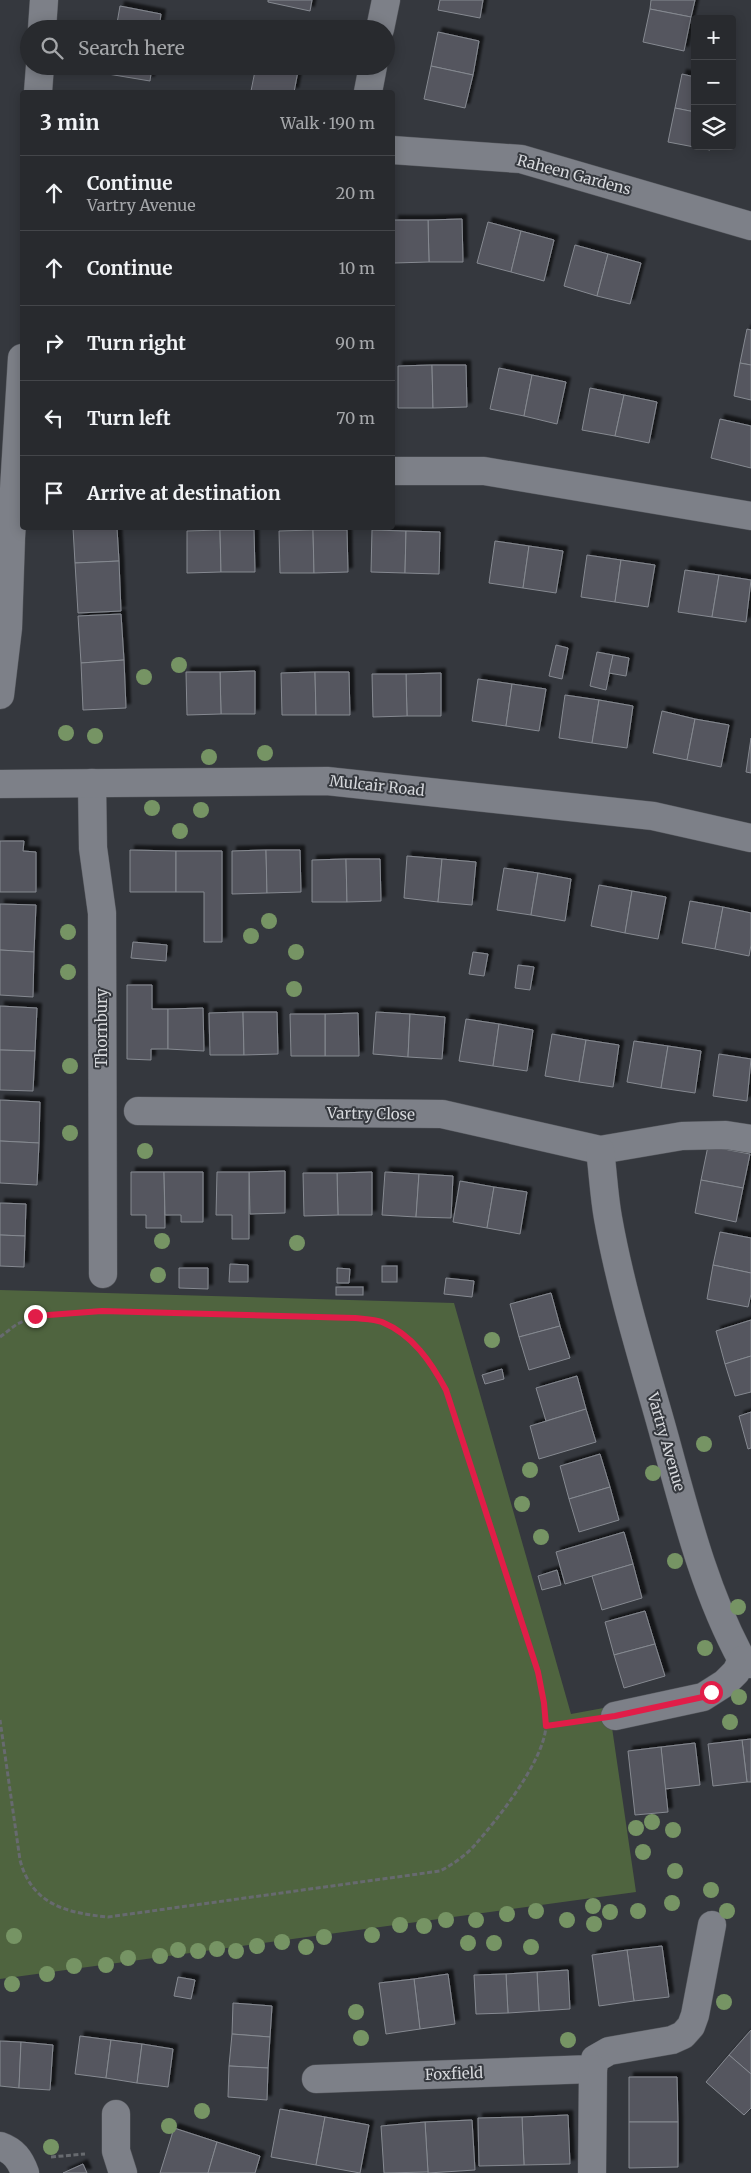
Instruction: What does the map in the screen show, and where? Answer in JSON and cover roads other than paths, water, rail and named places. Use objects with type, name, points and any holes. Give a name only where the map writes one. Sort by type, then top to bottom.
[{"type":"street","points":[[43,20],[44,0]]},
{"type":"street","points":[[382,20],[386,0]]},
{"type":"street","points":[[38,90],[39,75]]},
{"type":"street","points":[[368,90],[371,75]]},
{"type":"street","name":"Raheen Gardens","points":[[395,150],[521,159],[751,226]]},
{"type":"street","points":[[0,695],[8,628],[11,538],[19,469],[20,432]]},
{"type":"street","points":[[395,471],[484,471],[751,516]]},
{"type":"street","name":"Mulcair Road","points":[[0,784],[327,780],[653,816],[751,838]]},
{"type":"street","name":"Thornbury","points":[[92,783],[93,848],[102,913],[103,1274]]},
{"type":"street","name":"Vartry Close","points":[[138,1111],[442,1114],[600,1150],[682,1136],[726,1135],[751,1139]]},
{"type":"street","name":"Vartry Avenue","points":[[600,1150],[608,1218],[630,1312],[669,1454],[706,1578],[725,1629],[747,1662],[730,1678],[703,1697],[615,1716]]},
{"type":"street","points":[[592,2173],[593,2069],[595,2058],[609,2051],[672,2040],[683,2035],[692,2026],[712,1925]]},
{"type":"street","name":"Foxfield","points":[[316,2079],[593,2069]]},
{"type":"street","points":[[116,2114],[119,2162]]}]
